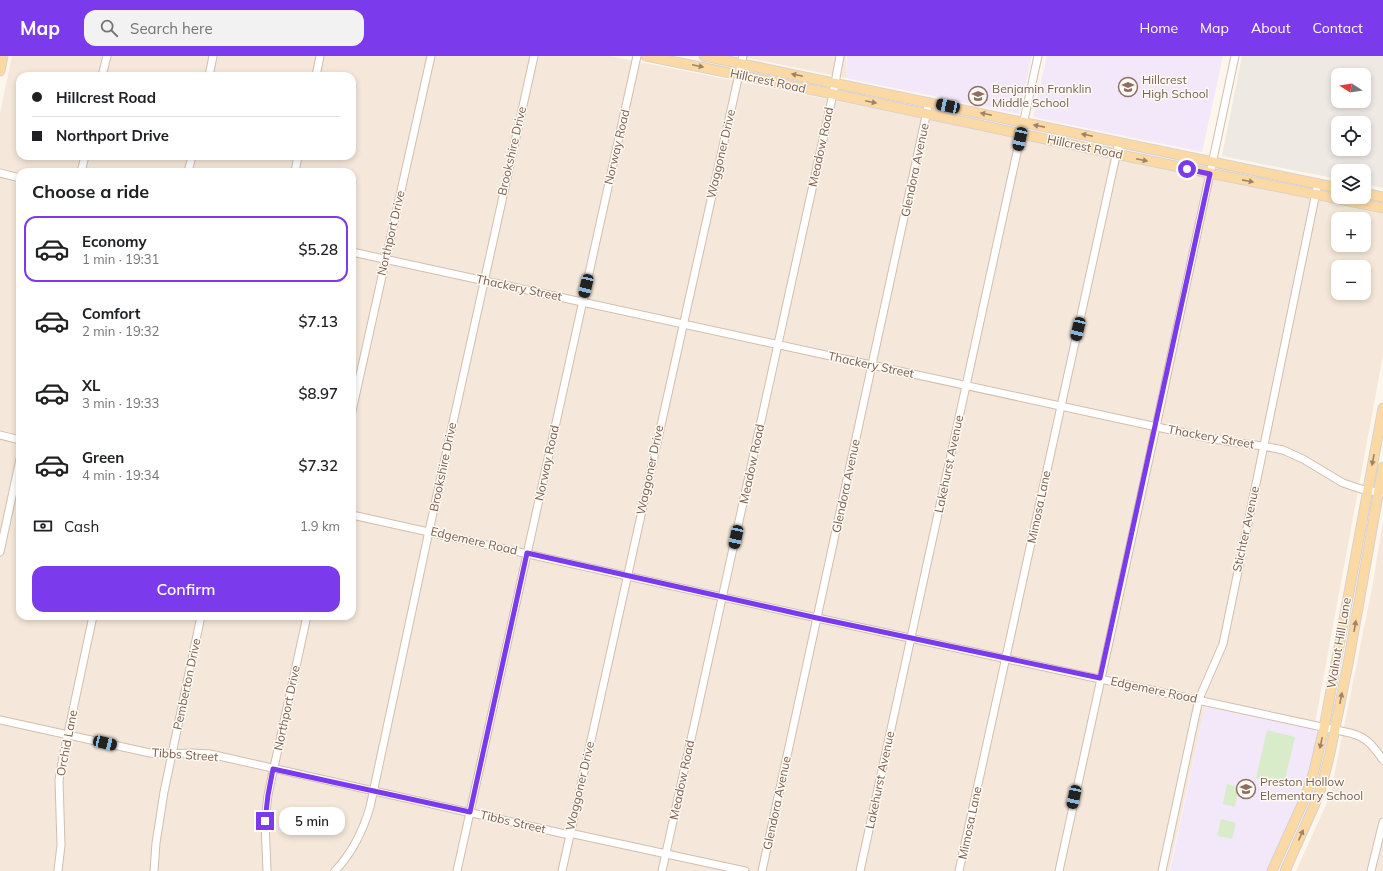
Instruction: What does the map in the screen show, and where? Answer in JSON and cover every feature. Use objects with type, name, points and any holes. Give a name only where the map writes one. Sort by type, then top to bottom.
[{"type":"main road","points":[[0,71],[3,56]]},
{"type":"main road","name":"Hillcrest Road","points":[[646,56],[741,66],[835,83],[1331,186]]},
{"type":"main road","name":"Hillcrest Road","points":[[704,56],[833,94],[1210,174],[1383,208]]},
{"type":"main road","points":[[1371,194],[1383,197]]},
{"type":"main road","name":"Walnut Hill Lane","points":[[1272,871],[1305,798],[1314,771],[1324,728],[1383,408]]},
{"type":"main road","name":"Walnut Hill Lane","points":[[1285,871],[1322,785],[1335,730],[1381,492],[1383,467]]},
{"type":"street","points":[[103,72],[107,56]]},
{"type":"street","points":[[210,72],[213,56]]},
{"type":"street","points":[[317,72],[320,56]]},
{"type":"street","name":"Northport Drive","points":[[356,393],[430,56]]},
{"type":"street","name":"Brookshire Drive","points":[[335,871],[352,850],[361,834],[370,808],[429,531],[534,56]]},
{"type":"street","name":"Norway Road","points":[[457,871],[637,56]]},
{"type":"street","name":"Meadow Road","points":[[662,871],[833,94],[840,56]]},
{"type":"street","name":"Lakehurst Avenue","points":[[860,871],[1038,56]]},
{"type":"street","points":[[1058,871],[1156,427],[1235,56]]},
{"type":"street","name":"Waggoner Drive","points":[[562,871],[741,66]]},
{"type":"street","name":"Glendora Avenue","points":[[762,871],[929,102]]},
{"type":"street","name":"Mimosa Lane","points":[[960,871],[1119,142]]},
{"type":"street","points":[[0,173],[16,177]]},
{"type":"street","name":"Stichter Avenue","points":[[1162,871],[1199,699],[1223,644],[1318,183]]},
{"type":"street","name":"Thackery Street","points":[[356,253],[1220,441],[1283,450],[1292,453],[1336,480],[1367,490],[1381,492]]},
{"type":"street","points":[[0,435],[16,439]]},
{"type":"street","points":[[0,552],[16,478]]},
{"type":"street","name":"Edgemere Road","points":[[356,516],[817,618],[1199,699],[1360,735],[1374,748],[1383,760]]},
{"type":"street","name":"Orchid Lane","points":[[58,871],[61,845],[59,780],[92,620]]},
{"type":"street","name":"Pemberton Drive","points":[[154,871],[160,817],[200,620]]},
{"type":"street","name":"Northport Drive","points":[[267,871],[265,821],[268,795],[306,620]]},
{"type":"street","name":"Tibbs Street","points":[[0,720],[150,753],[210,754],[570,834],[745,871]]},
{"type":"street","points":[[1371,871],[1383,822]]},
{"type":"shaded area","points":[[12,56],[609,56],[918,117],[1383,214],[1383,355],[1314,729],[1205,707],[1169,871],[0,871],[0,113]]},
{"type":"shaded area","points":[[739,56],[846,56],[846,78]]},
{"type":"shaded area","name":"Benjamin Franklin Middle School","points":[[847,56],[1032,56],[1019,114],[846,78]]},
{"type":"shaded area","name":"Hillcrest High School","points":[[1047,56],[1223,56],[1202,152],[1033,117]]},
{"type":"shaded area","points":[[1242,56],[1383,56],[1383,188],[1371,185],[1371,164],[1331,164],[1331,178],[1222,156]]},
{"type":"shaded area","points":[[1383,521],[1383,871],[1296,871],[1330,796],[1373,583]]},
{"type":"shaded area","name":"Preston Hollow Elementary School","points":[[1205,707],[1314,729],[1318,733],[1313,762],[1305,786],[1268,871],[1170,871]]},
{"type":"green space","points":[[1267,730],[1295,737],[1284,784],[1256,778]]},
{"type":"green space","points":[[1227,784],[1239,787],[1235,807],[1223,804]]},
{"type":"green space","points":[[1221,819],[1236,823],[1232,839],[1217,836]]},
{"type":"place","name":"Hillcrest High School","points":[[1128,87]]},
{"type":"place","name":"Benjamin Franklin Middle School","points":[[978,96]]},
{"type":"place","name":"Preston Hollow Elementary School","points":[[1246,789]]},
{"type":"route","points":[[265,821],[273,769],[470,812],[527,553],[817,618],[1100,678],[1210,174],[1187,169]]}]
